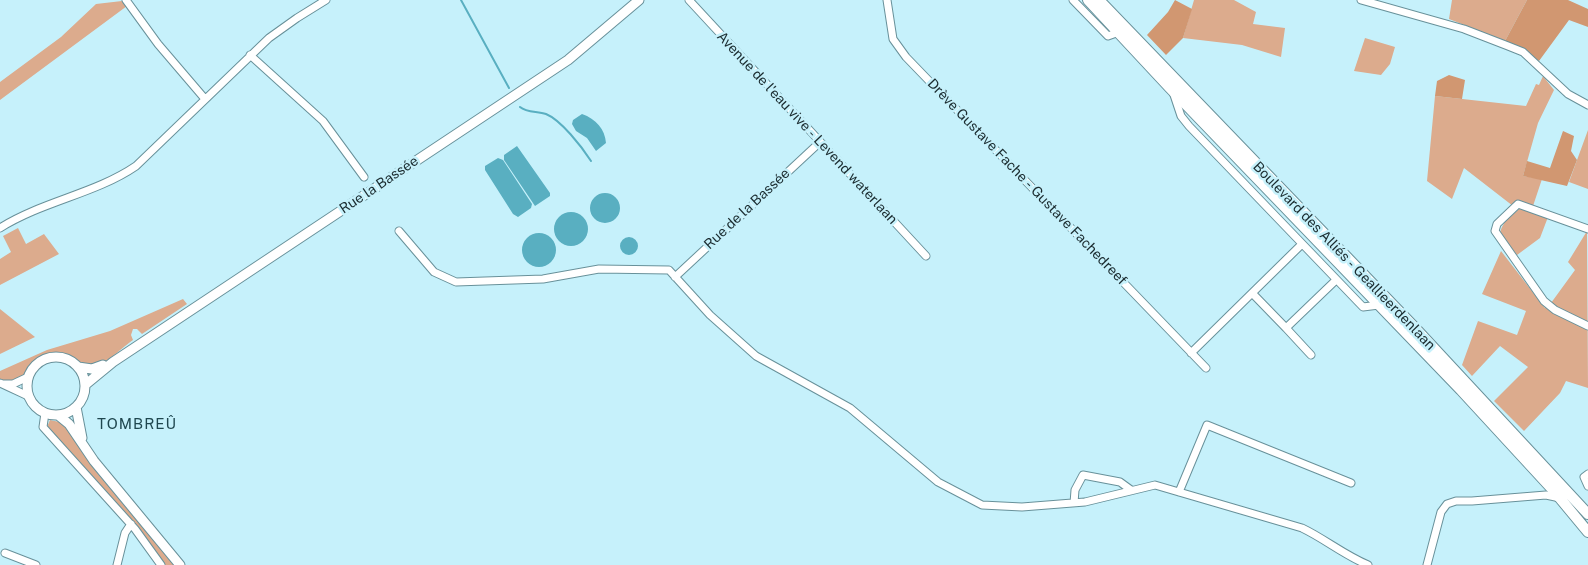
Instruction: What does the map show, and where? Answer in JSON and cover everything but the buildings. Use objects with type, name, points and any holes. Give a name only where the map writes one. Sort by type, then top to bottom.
[{"type":"highway","name":"Boulevard des Alliés - Geallieerdenlaan","points":[[1088,0],[1379,305],[1560,498],[1588,532]]},
{"type":"highway","name":"Boulevard des Alliés - Geallieerdenlaan","points":[[1099,0],[1411,324],[1588,514]]},
{"type":"main road","name":"Rue la Bassée","points":[[85,385],[113,362],[568,60],[639,0]]},
{"type":"main road","points":[[50,357],[65,358],[78,367],[85,385],[83,396],[76,407],[70,412],[58,415],[45,413],[36,408],[28,396],[28,377],[34,366],[50,357]]},
{"type":"main road","name":"Rue la Bassée","points":[[78,367],[92,369],[113,362]]},
{"type":"main road","points":[[76,407],[82,441]]},
{"type":"main road","points":[[58,415],[69,424],[94,461],[180,565]]},
{"type":"street","points":[[126,0],[158,44],[205,99]]},
{"type":"street","points":[[0,228],[42,206],[121,176],[147,158],[250,55],[296,18],[326,0]]},
{"type":"street","name":"Avenue de l'eau vive - Levend waterlaan","points":[[689,0],[819,143],[926,256]]},
{"type":"street","name":"Drève Gustave Fache - Gustave Fachedreef","points":[[887,0],[893,39],[906,57],[1206,368]]},
{"type":"street","points":[[1073,0],[1108,36],[1119,32]]},
{"type":"street","points":[[1361,0],[1464,29],[1523,52],[1568,94],[1588,105]]},
{"type":"street","points":[[250,55],[305,102],[323,121],[364,177]]},
{"type":"street","points":[[1173,91],[1179,110],[1189,126],[1336,280],[1363,307],[1379,305]]},
{"type":"street","name":"Rue de la Bassée","points":[[675,276],[819,143]]},
{"type":"street","points":[[1588,229],[1518,204],[1498,224],[1495,231],[1544,301],[1555,310],[1588,326]]},
{"type":"street","points":[[399,231],[434,272],[456,282],[543,279],[599,269],[665,269],[675,276],[710,315],[756,356],[850,408],[913,463],[950,490],[982,505],[993,507],[1074,503],[1155,485],[1302,528],[1317,535],[1347,557],[1368,565]]},
{"type":"street","points":[[1191,353],[1302,244]]},
{"type":"street","points":[[1286,328],[1336,280]]},
{"type":"street","points":[[1253,294],[1311,355]]},
{"type":"street","points":[[1,384],[14,384],[28,377]]},
{"type":"street","points":[[1,384],[28,396]]},
{"type":"street","points":[[45,413],[43,425],[131,524],[162,565]]},
{"type":"street","points":[[1179,492],[1207,425],[1351,483]]},
{"type":"street","points":[[1074,503],[1075,490],[1080,479],[1085,475],[1120,482],[1131,490]]},
{"type":"street","points":[[1586,475],[1588,486]]},
{"type":"street","points":[[1340,488],[1343,480]]},
{"type":"street","points":[[1427,565],[1441,512],[1447,504],[1456,500],[1472,502],[1546,495],[1560,498]]},
{"type":"street","points":[[117,565],[125,533],[131,524]]},
{"type":"street","points":[[5,553],[36,565]]},
{"type":"shaded area","points":[[1175,0],[1192,9],[1183,38],[1166,55],[1147,35],[1168,12]]},
{"type":"shaded area","points":[[1194,0],[1234,0],[1256,12],[1253,24],[1285,28],[1281,57],[1242,45],[1183,38]]},
{"type":"shaded area","points":[[1452,0],[1527,0],[1505,41],[1449,19]]},
{"type":"shaded area","points":[[1527,0],[1568,0],[1588,9],[1588,27],[1569,20],[1539,61],[1505,41]]},
{"type":"shaded area","points":[[122,1],[127,6],[0,100],[0,82],[61,37],[96,4]]},
{"type":"shaded area","points":[[1365,38],[1395,47],[1390,64],[1381,75],[1354,71]]},
{"type":"shaded area","points":[[1449,75],[1465,80],[1462,99],[1435,96],[1437,81]]},
{"type":"shaded area","points":[[1543,76],[1554,90],[1538,123],[1523,176],[1542,179],[1533,206],[1513,206],[1464,168],[1452,199],[1427,181],[1435,96],[1526,106],[1536,84],[1539,85]]},
{"type":"shaded area","points":[[1588,130],[1588,189],[1569,182]]},
{"type":"shaded area","points":[[1563,131],[1574,136],[1571,151],[1577,160],[1567,186],[1523,176],[1527,161],[1550,168]]},
{"type":"shaded area","points":[[1519,209],[1529,210],[1548,217],[1540,238],[1517,255],[1500,234],[1504,223]]},
{"type":"shaded area","points":[[18,228],[26,244],[44,234],[59,254],[0,285],[0,259],[11,252],[3,236]]},
{"type":"shaded area","points":[[1587,231],[1588,388],[1566,381],[1560,393],[1524,431],[1494,401],[1528,367],[1500,346],[1472,376],[1462,365],[1478,321],[1517,335],[1526,311],[1482,294],[1501,251],[1545,308],[1551,303],[1575,270],[1568,262]]},
{"type":"shaded area","points":[[183,299],[187,304],[142,334],[137,329],[133,329],[131,335],[133,340],[100,365],[84,365],[67,355],[54,352],[39,358],[26,373],[16,380],[9,382],[0,380],[0,371],[47,350],[110,331]]},
{"type":"shaded area","points":[[0,309],[35,337],[0,354]]},
{"type":"shaded area","points":[[50,420],[64,423],[94,469],[174,565],[164,565],[147,540],[47,427]]},
{"type":"water","points":[[582,114],[592,119],[604,133],[606,143],[596,151],[587,138],[576,131],[572,124],[573,120]]},
{"type":"water","points":[[517,146],[550,193],[550,196],[535,206],[504,160],[504,155]]},
{"type":"water","points":[[498,158],[503,160],[532,204],[531,208],[518,217],[513,214],[485,170],[485,166]]},
{"type":"water","points":[[605,193],[615,198],[620,208],[615,218],[605,223],[595,218],[590,208],[595,198]]},
{"type":"water","points":[[571,212],[583,217],[588,229],[583,241],[571,246],[559,241],[554,229],[559,217]]},
{"type":"water","points":[[539,233],[551,238],[556,250],[551,262],[539,267],[527,262],[522,250],[527,238]]},
{"type":"water","points":[[625,237],[633,237],[638,242],[636,253],[625,255],[620,250],[620,242]]},
{"type":"waterway","points":[[461,0],[509,88]]},
{"type":"waterway","points":[[520,107],[552,117],[571,134],[591,161]]},
{"type":"district","name":"TOMBREÛ","points":[[137,424]]}]
